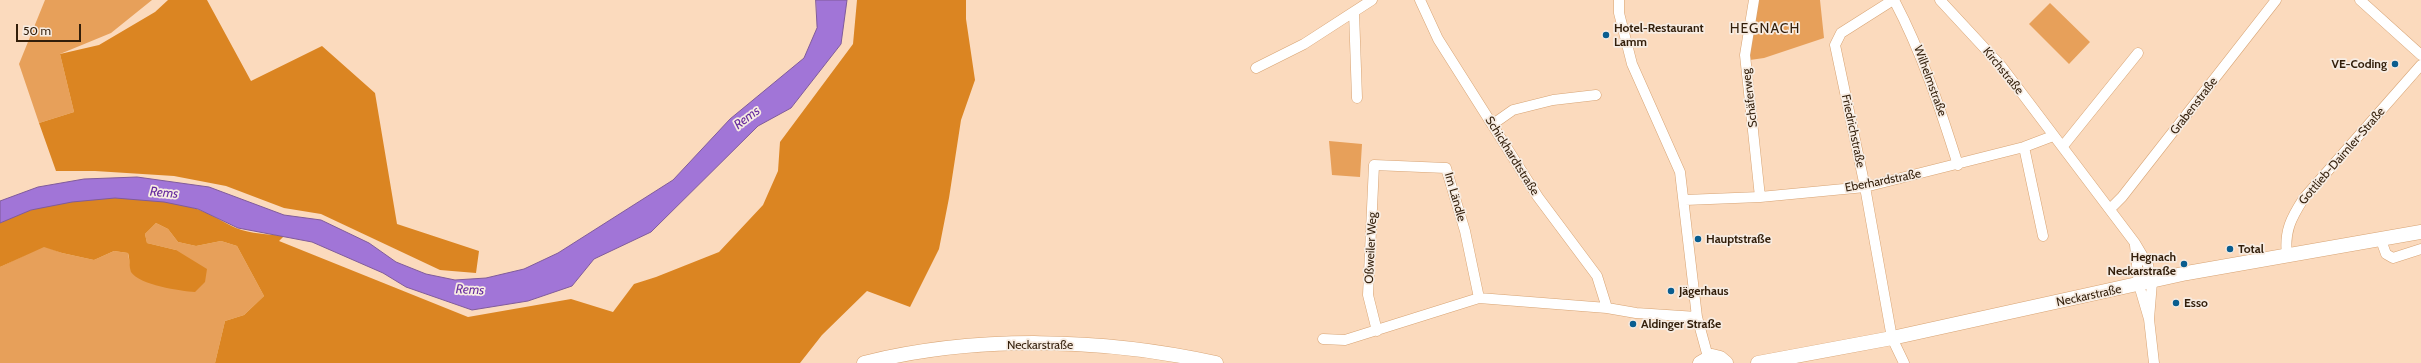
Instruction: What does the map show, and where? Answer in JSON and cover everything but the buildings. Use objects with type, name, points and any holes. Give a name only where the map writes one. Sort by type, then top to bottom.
[{"type":"main road","name":"Neckarstraße","points":[[1758,363],[1892,338],[2187,273],[2421,232]]},
{"type":"main road","name":"Neckarstraße","points":[[864,363],[920,352],[1032,345],[1116,346],[1216,363]]},
{"type":"main road","points":[[1704,360],[1716,357],[1726,363]]},
{"type":"street","points":[[1256,68],[1304,44],[1372,0]]},
{"type":"street","name":"Schickhardtstraße","points":[[1420,0],[1438,39],[1538,197],[1597,276],[1607,308]]},
{"type":"street","points":[[1619,0],[1619,13],[1632,64],[1680,172],[1685,200],[1697,317],[1704,360]]},
{"type":"street","name":"Schäferweg","points":[[1754,0],[1745,56],[1760,197]]},
{"type":"street","name":"Wilhelmstraße","points":[[1893,0],[1915,39],[1936,95],[1958,164]]},
{"type":"street","name":"Friedrichstraße","points":[[1893,0],[1841,33],[1835,45],[1865,187],[1892,338],[1904,363]]},
{"type":"street","name":"Kirchstraße","points":[[1940,0],[2002,67],[2135,243],[2145,283],[2154,363]]},
{"type":"street","name":"Grabenstraße","points":[[2110,209],[2122,198],[2276,0]]},
{"type":"street","points":[[2360,0],[2421,55]]},
{"type":"street","points":[[1354,12],[1357,98]]},
{"type":"street","points":[[2063,146],[2138,53]]},
{"type":"street","name":"Gottlieb-Daimler-Straße","points":[[2287,256],[2286,232],[2294,213],[2421,65]]},
{"type":"street","points":[[1493,124],[1513,110],[1553,100],[1596,95]]},
{"type":"street","name":"Eberhardstraße","points":[[1685,200],[1760,197],[1865,187],[2024,147],[2053,136]]},
{"type":"street","points":[[2024,147],[2043,236]]},
{"type":"street","name":"Im Ländle","points":[[1374,165],[1446,168],[1464,231],[1478,298]]},
{"type":"street","name":"Oßweiler Weg","points":[[1374,165],[1368,295],[1377,331]]},
{"type":"street","points":[[2380,240],[2386,254],[2393,258],[2421,249]]},
{"type":"street","points":[[1323,339],[1345,340],[1478,298],[1607,308],[1636,313],[1697,317]]},
{"type":"shaded area","points":[[45,0],[152,0],[111,33],[60,54],[74,112],[39,123],[19,64]]},
{"type":"shaded area","points":[[168,0],[207,0],[251,81],[322,46],[375,93],[397,224],[479,251],[476,273],[440,270],[321,214],[284,208],[226,186],[174,176],[95,171],[56,171],[39,123],[74,112],[60,54],[99,45],[155,12]]},
{"type":"shaded area","points":[[857,0],[966,0],[966,19],[975,80],[961,120],[949,198],[939,249],[910,307],[867,291],[822,335],[800,363],[215,363],[225,321],[244,315],[264,296],[237,246],[221,241],[196,246],[178,242],[168,229],[156,223],[145,234],[147,243],[176,250],[207,269],[205,282],[195,292],[151,284],[135,277],[131,272],[128,253],[114,251],[94,260],[62,253],[44,247],[0,267],[0,223],[27,211],[72,201],[136,198],[157,200],[197,209],[242,230],[254,233],[284,236],[279,241],[468,317],[571,299],[613,312],[634,284],[656,277],[719,252],[763,205],[778,171],[780,142],[853,44]]},
{"type":"shaded area","points":[[1756,0],[1820,0],[1824,38],[1764,58],[1750,60],[1746,54]]},
{"type":"shaded area","points":[[2050,3],[2090,42],[2069,64],[2029,24]]},
{"type":"shaded area","points":[[1329,141],[1362,144],[1360,177],[1332,175]]},
{"type":"shaded area","points":[[156,223],[168,229],[178,242],[196,246],[221,241],[237,246],[264,296],[244,315],[225,321],[215,363],[0,363],[0,267],[44,246],[62,253],[94,260],[114,251],[128,253],[131,271],[176,250],[147,243],[145,234]]},
{"type":"water","name":"Rems","points":[[816,0],[847,0],[841,44],[791,108],[758,126],[651,232],[594,259],[572,286],[528,301],[472,310],[406,287],[383,273],[312,242],[238,228],[198,209],[164,202],[115,198],[72,202],[31,210],[0,223],[0,201],[38,187],[84,179],[137,177],[209,187],[284,215],[321,220],[369,243],[396,262],[426,274],[455,280],[486,278],[524,269],[558,253],[673,180],[730,119],[804,58],[817,28]]},
{"type":"place","name":"Hotel-Restaurant Lamm","points":[[1606,35]]},
{"type":"place","name":"VE-Coding","points":[[2395,64]]},
{"type":"place","name":"Hauptstraße","points":[[1698,239]]},
{"type":"place","name":"Total","points":[[2230,249]]},
{"type":"place","name":"Hegnach Neckarstraße","points":[[2184,264]]},
{"type":"place","name":"Jägerhaus","points":[[1671,291]]},
{"type":"place","name":"Esso","points":[[2176,303]]},
{"type":"place","name":"Aldinger Straße","points":[[1633,324]]},
{"type":"district","name":"HEGNACH","points":[[1765,29]]}]
